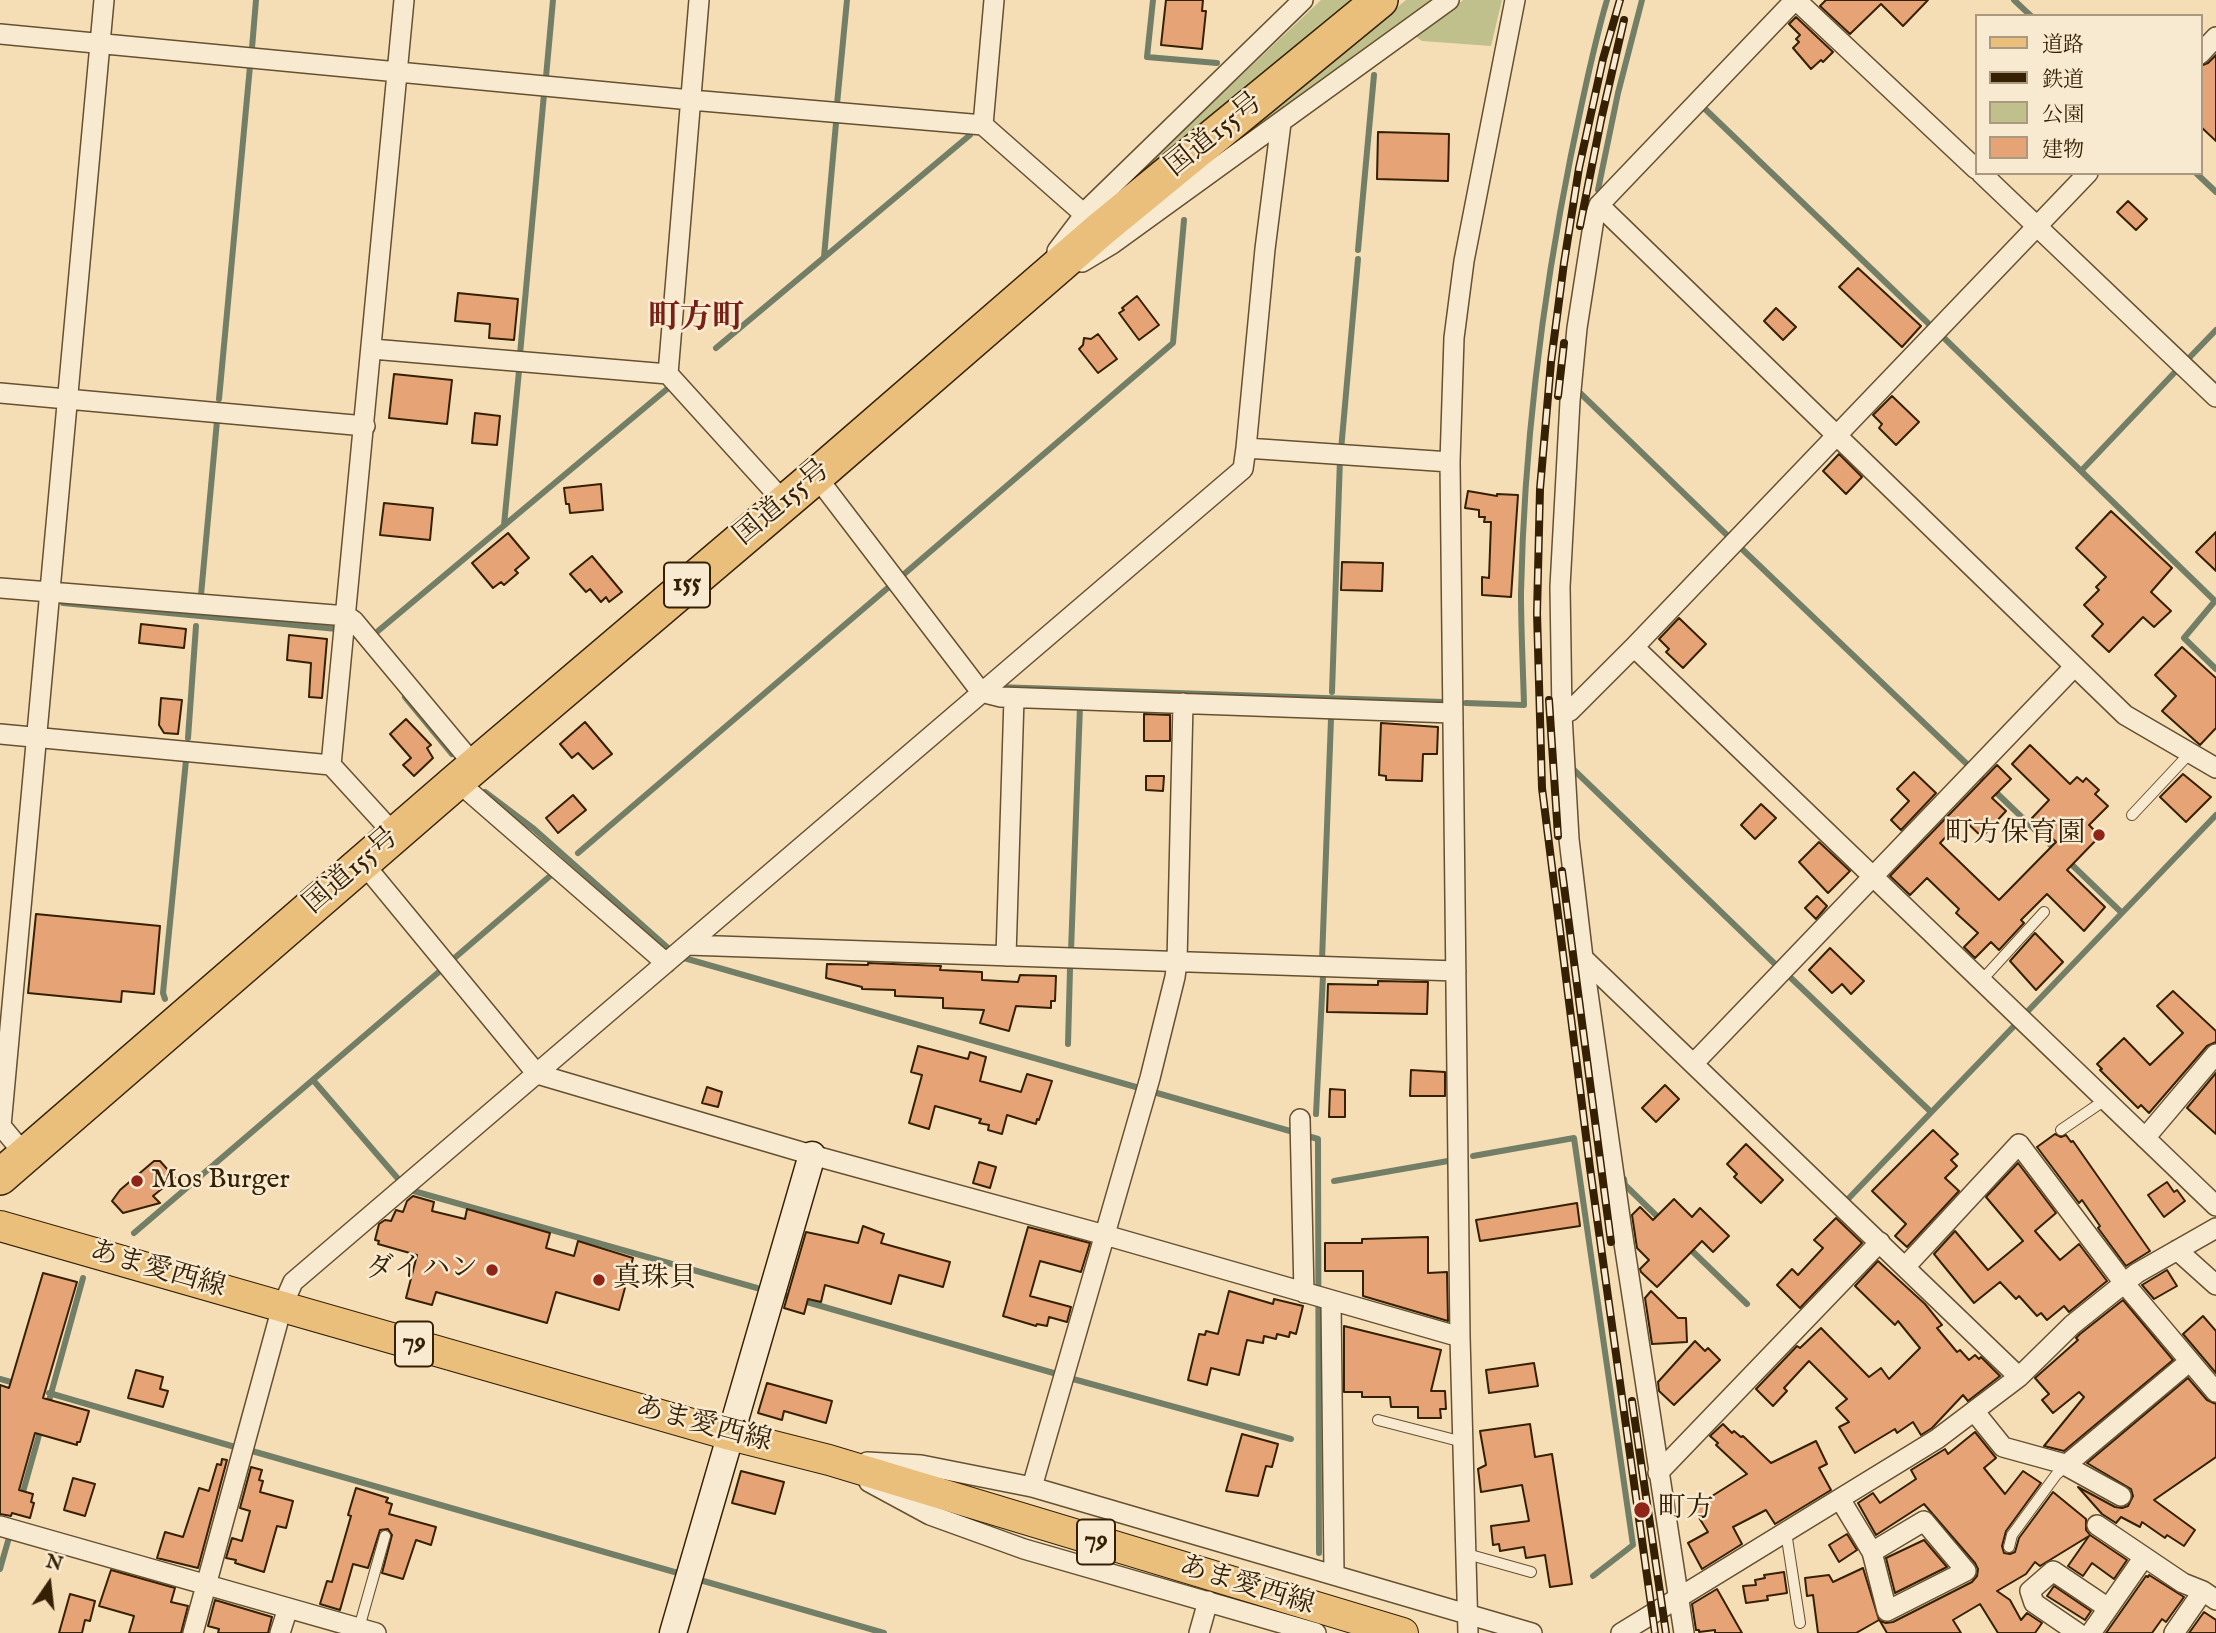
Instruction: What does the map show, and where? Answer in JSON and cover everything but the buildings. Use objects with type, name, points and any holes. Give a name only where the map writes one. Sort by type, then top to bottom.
[{"type":"highway","name":"国道155号","points":[[13,1166],[466,773],[785,503],[1101,229],[1380,0]]},
{"type":"main road","name":"あま愛西線","points":[[0,1226],[730,1435],[829,1460],[1403,1633]]},
{"type":"street","points":[[13,1166],[1,1126],[104,0]]},
{"type":"street","points":[[331,765],[404,0]]},
{"type":"street","points":[[668,374],[699,0]]},
{"type":"street","points":[[983,125],[994,0]]},
{"type":"street","points":[[1021,299],[1112,244],[1449,0]]},
{"type":"street","points":[[1468,1624],[1460,1337],[1450,462],[1454,338],[1464,261],[1515,0]]},
{"type":"street","points":[[1684,1633],[1658,1473],[1569,839],[1562,715],[1560,587],[1570,401],[1577,328],[1594,219],[1599,205],[1795,0],[1974,167]]},
{"type":"street","points":[[1021,299],[1084,214],[1298,3]]},
{"type":"street","points":[[0,34],[397,73],[983,125],[1084,214]]},
{"type":"street","points":[[2202,52],[2216,37]]},
{"type":"street","points":[[193,1633],[282,1307],[293,1282],[1243,469],[1265,249],[1281,123]]},
{"type":"street","points":[[1983,175],[2216,397]]},
{"type":"street","points":[[1562,715],[1570,711],[1634,647],[2086,175]]},
{"type":"street","points":[[1599,205],[2124,715],[2216,768]]},
{"type":"street","points":[[372,349],[668,374],[785,503]]},
{"type":"street","points":[[0,393],[365,425]]},
{"type":"street","points":[[1246,448],[1450,462]]},
{"type":"street","points":[[816,476],[981,692],[1014,698],[1452,713]]},
{"type":"street","points":[[0,588],[347,616],[354,621],[466,773],[668,962]]},
{"type":"street","points":[[1634,647],[2216,1206]]},
{"type":"street","points":[[1694,1063],[2074,667]]},
{"type":"street","points":[[1006,956],[1014,698]]},
{"type":"street","points":[[1032,1487],[1144,1099],[1177,962],[1184,703]]},
{"type":"street","points":[[0,734],[331,765],[395,835]]},
{"type":"street","points":[[363,863],[537,1074],[812,1155],[1460,1337]]},
{"type":"street","points":[[688,945],[1456,971]]},
{"type":"street","points":[[1584,958],[2019,1377]]},
{"type":"street","points":[[2145,1138],[2216,1054]]},
{"type":"street","points":[[1300,1130],[1317,1296],[1334,1574]]},
{"type":"street","points":[[1905,1267],[2019,1144],[2124,1283],[2216,1392]]},
{"type":"street","points":[[673,1633],[812,1155]]},
{"type":"street","points":[[1621,1633],[1937,1439],[2019,1377],[2072,1325],[2137,1273],[2216,1228]]},
{"type":"street","points":[[1658,1473],[1880,1242]]},
{"type":"street","points":[[2177,1250],[2216,1285]]},
{"type":"street","points":[[2066,1465],[2190,1361]]},
{"type":"street","points":[[1974,1411],[2003,1447],[2066,1465],[2121,1496]]},
{"type":"street","points":[[829,1460],[921,1465],[1032,1487],[1334,1574],[1468,1624],[1532,1633]]},
{"type":"street","points":[[829,1460],[930,1515],[1024,1549],[1316,1633]]},
{"type":"street","points":[[1840,1499],[1872,1552],[1887,1611],[1966,1571],[1924,1521],[1872,1552]]},
{"type":"street","points":[[2097,1525],[2183,1583],[2209,1596],[2174,1633]]},
{"type":"street","points":[[0,1526],[367,1631]]},
{"type":"street","points":[[2091,1633],[2144,1557]]},
{"type":"street","points":[[2078,1633],[2034,1603],[2030,1591],[2053,1570],[2108,1608]]},
{"type":"street","points":[[1199,1633],[1208,1601]]},
{"type":"street","points":[[280,1633],[288,1608]]},
{"type":"lane","points":[[2132,815],[2190,753]]},
{"type":"lane","points":[[1981,981],[2044,912]]},
{"type":"lane","points":[[2061,1130],[2105,1100]]},
{"type":"lane","points":[[1378,1420],[1463,1442]]},
{"type":"lane","points":[[2009,1547],[2012,1535],[2066,1465]]},
{"type":"lane","points":[[1786,1532],[1800,1623]]},
{"type":"lane","points":[[367,1631],[385,1536]]},
{"type":"lane","points":[[1467,1554],[1531,1572]]},
{"type":"green space","points":[[1321,0],[1361,0],[1128,193],[1125,186]]},
{"type":"green space","points":[[1406,0],[1436,0],[1170,193]]},
{"type":"green space","points":[[1463,0],[1502,0],[1491,46],[1422,41],[1415,36]]},
{"type":"waterway","points":[[252,48],[256,0]]},
{"type":"waterway","points":[[546,77],[553,0]]},
{"type":"waterway","points":[[837,104],[847,0]]},
{"type":"waterway","points":[[1153,0],[1147,57],[1217,63]]},
{"type":"waterway","points":[[1466,703],[1524,705],[1521,607],[1523,538],[1536,373],[1551,264],[1571,155],[1607,0]]},
{"type":"waterway","points":[[1598,190],[1618,93],[1642,0]]},
{"type":"waterway","points":[[2014,0],[2029,14]]},
{"type":"waterway","points":[[219,399],[250,66]]},
{"type":"waterway","points":[[1358,250],[1374,75]]},
{"type":"waterway","points":[[520,354],[544,94]]},
{"type":"waterway","points":[[1703,107],[1931,326]]},
{"type":"waterway","points":[[824,257],[836,123]]},
{"type":"waterway","points":[[716,348],[970,135]]},
{"type":"waterway","points":[[2198,175],[2216,192]]},
{"type":"waterway","points":[[903,575],[1173,343],[1184,220]]},
{"type":"waterway","points":[[1341,450],[1358,259]]},
{"type":"waterway","points":[[2190,357],[2216,330]]},
{"type":"waterway","points":[[1943,337],[2081,471]]},
{"type":"waterway","points":[[504,525],[519,371]]},
{"type":"waterway","points":[[2176,371],[2081,471],[2215,601],[2184,638],[2216,669]]},
{"type":"waterway","points":[[378,631],[667,389]]},
{"type":"waterway","points":[[1577,390],[1730,538]]},
{"type":"waterway","points":[[201,595],[217,421]]},
{"type":"waterway","points":[[1332,692],[1340,459]]},
{"type":"waterway","points":[[1742,549],[1970,767]]},
{"type":"waterway","points":[[578,853],[890,586]]},
{"type":"waterway","points":[[63,603],[337,629]]},
{"type":"waterway","points":[[188,738],[196,626]]},
{"type":"waterway","points":[[997,687],[1443,702]]},
{"type":"waterway","points":[[405,697],[452,754]]},
{"type":"waterway","points":[[1071,951],[1080,706]]},
{"type":"waterway","points":[[1322,960],[1331,719]]},
{"type":"waterway","points":[[165,999],[163,993],[186,760]]},
{"type":"waterway","points":[[1573,769],[1776,965]]},
{"type":"waterway","points":[[1981,778],[2057,851]]},
{"type":"waterway","points":[[485,792],[534,829],[677,956],[1318,1139],[1319,1553]]},
{"type":"waterway","points":[[2027,1012],[2216,815]]},
{"type":"waterway","points":[[2068,861],[2122,913]]},
{"type":"waterway","points":[[451,961],[550,876]]},
{"type":"waterway","points":[[1068,1044],[1070,969]]},
{"type":"waterway","points":[[134,1233],[440,971]]},
{"type":"waterway","points":[[1316,1114],[1323,976]]},
{"type":"waterway","points":[[1791,978],[1931,1112]]},
{"type":"waterway","points":[[1849,1198],[2015,1025]]},
{"type":"waterway","points":[[313,1080],[400,1181]]},
{"type":"waterway","points":[[1473,1156],[1574,1138],[1633,1545],[1593,1576]]},
{"type":"waterway","points":[[1334,1181],[1448,1161]]},
{"type":"waterway","points":[[1624,1179],[1625,1185],[1663,1222]]},
{"type":"waterway","points":[[410,1190],[757,1288]]},
{"type":"waterway","points":[[1688,1247],[1747,1304]]},
{"type":"waterway","points":[[47,1408],[83,1278]]},
{"type":"waterway","points":[[786,1296],[1057,1374]]},
{"type":"waterway","points":[[0,1379],[18,1384]]},
{"type":"waterway","points":[[1073,1379],[1291,1439]]},
{"type":"waterway","points":[[49,1393],[235,1447]]},
{"type":"waterway","points":[[21,1499],[41,1428]]},
{"type":"waterway","points":[[252,1451],[678,1573]]},
{"type":"waterway","points":[[0,1569],[10,1534]]},
{"type":"waterway","points":[[700,1580],[884,1633]]},
{"type":"railway","points":[[1620,0],[1603,59],[1579,168],[1564,263],[1551,362],[1540,489],[1537,613],[1542,788],[1590,1168],[1655,1633]]},
{"type":"railway","points":[[1580,226],[1624,20]]},
{"type":"railway","points":[[1558,396],[1564,343]]},
{"type":"railway","points":[[1549,700],[1558,836]]},
{"type":"railway","points":[[1562,871],[1611,1242]]},
{"type":"railway","points":[[1632,1401],[1666,1633]]},
{"type":"place","name":"町方保育園","points":[[2099,835]]},
{"type":"place","name":"Mos Burger","points":[[137,1181]]},
{"type":"place","name":"ダイハン","points":[[492,1270]]},
{"type":"place","name":"真珠貝","points":[[599,1280]]},
{"type":"place","name":"町方","points":[[1642,1510]]},
{"type":"district","name":"町方町","points":[[696,320]]}]
